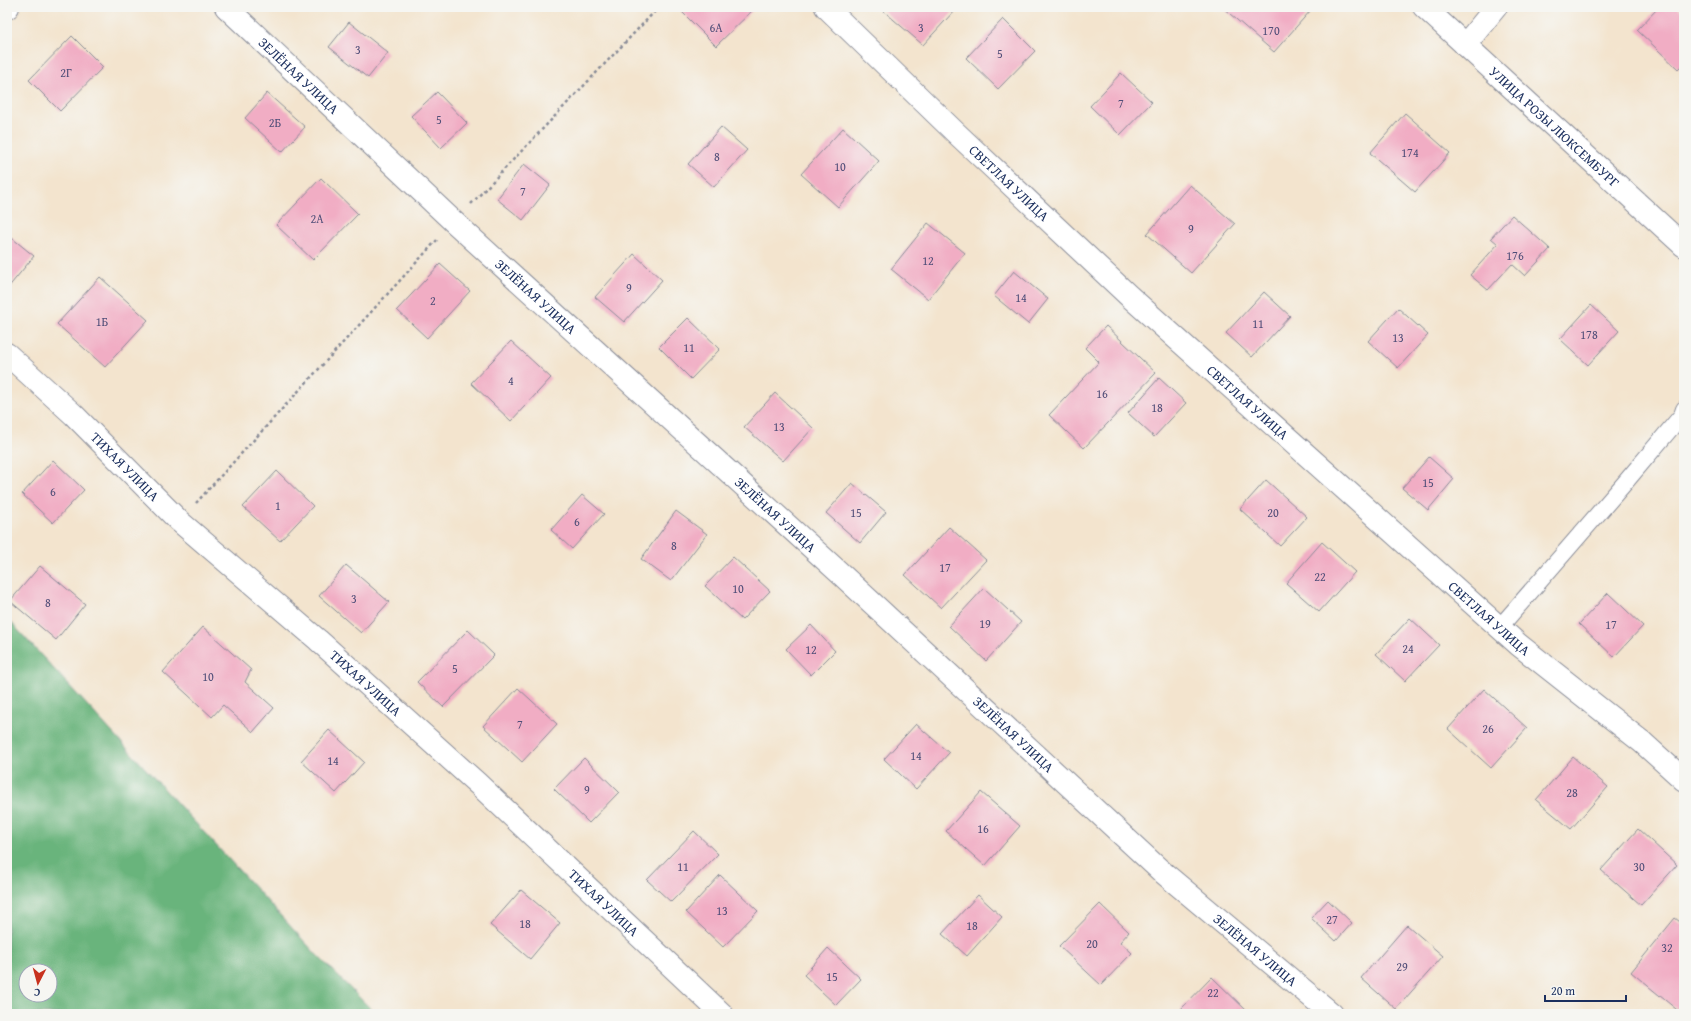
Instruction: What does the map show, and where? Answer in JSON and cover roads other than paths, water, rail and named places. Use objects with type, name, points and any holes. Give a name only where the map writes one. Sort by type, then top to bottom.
[{"type":"street","name":"ЗЕЛЁНАЯ УЛИЦА","points":[[226,7],[454,222],[842,575],[1160,870],[1332,1014]]},
{"type":"street","name":"СВЕТЛАЯ УЛИЦА","points":[[826,7],[955,132],[1129,296],[1499,628],[1642,742],[1684,780]]},
{"type":"street","name":"УЛИЦА РОЗЫ ЛЮКСЕМБУРГ","points":[[1424,7],[1684,246]]},
{"type":"street","points":[[1465,45],[1496,7]]},
{"type":"street","name":"ТИХАЯ УЛИЦА","points":[[7,354],[74,415],[179,521],[318,640],[478,784],[722,1014]]},
{"type":"lane","points":[[1499,628],[1628,479],[1682,415],[1684,409]]}]
